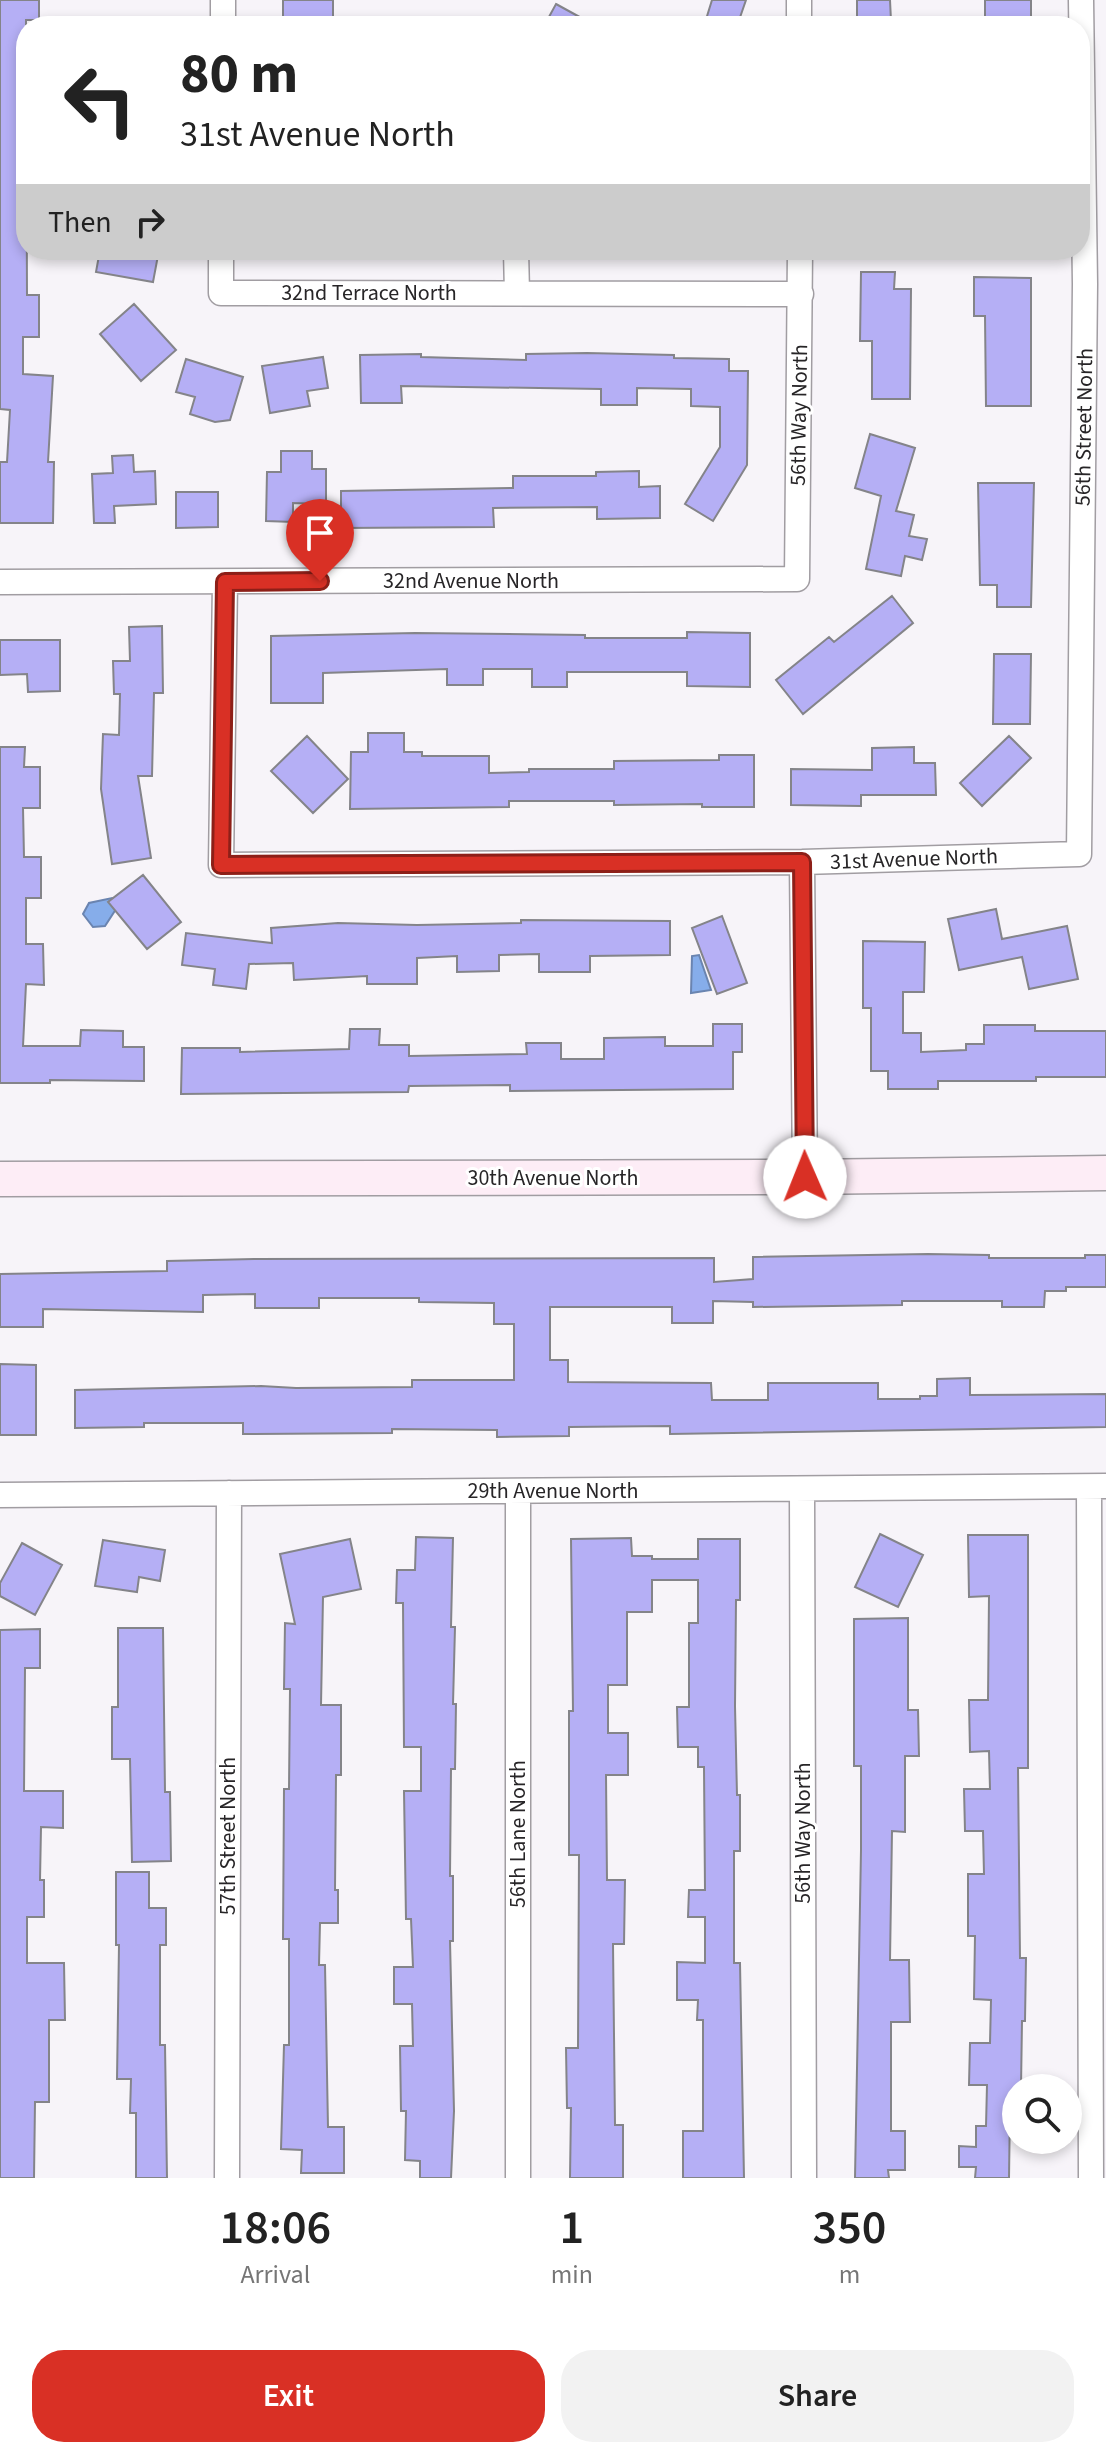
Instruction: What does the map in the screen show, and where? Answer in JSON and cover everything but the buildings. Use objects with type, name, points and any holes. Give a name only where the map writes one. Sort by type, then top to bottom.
[{"type":"street","name":"56th Street North","points":[[1079,854],[1096,284],[1090,170]]},
{"type":"street","name":"32nd Terrace North","points":[[221,260],[221,293],[801,294]]},
{"type":"street","points":[[516,260],[517,293]]},
{"type":"street","name":"56th Way North","points":[[797,579],[800,260]]},
{"type":"street","name":"32nd Avenue North","points":[[0,582],[797,579]]},
{"type":"street","name":"31st Avenue North","points":[[225,582],[221,865],[802,862],[1079,854]]},
{"type":"street","points":[[802,862],[805,1177]]},
{"type":"street","name":"30th Avenue North","points":[[0,1179],[1106,1173]]},
{"type":"street","points":[[1091,2178],[1097,1486]]},
{"type":"street","name":"29th Avenue North","points":[[0,1495],[1097,1486]]},
{"type":"street","name":"56th Way North","points":[[802,1489],[804,2178]]},
{"type":"street","name":"56th Lane North","points":[[518,1491],[518,2178]]},
{"type":"street","name":"57th Street North","points":[[227,2178],[229,1493]]},
{"type":"water","points":[[112,898],[118,906],[105,926],[93,927],[83,914],[89,903]]},
{"type":"water","points":[[699,955],[711,990],[691,993],[692,956]]},
{"type":"route","points":[[320,581],[225,582],[221,865],[802,862],[805,1177]]}]
